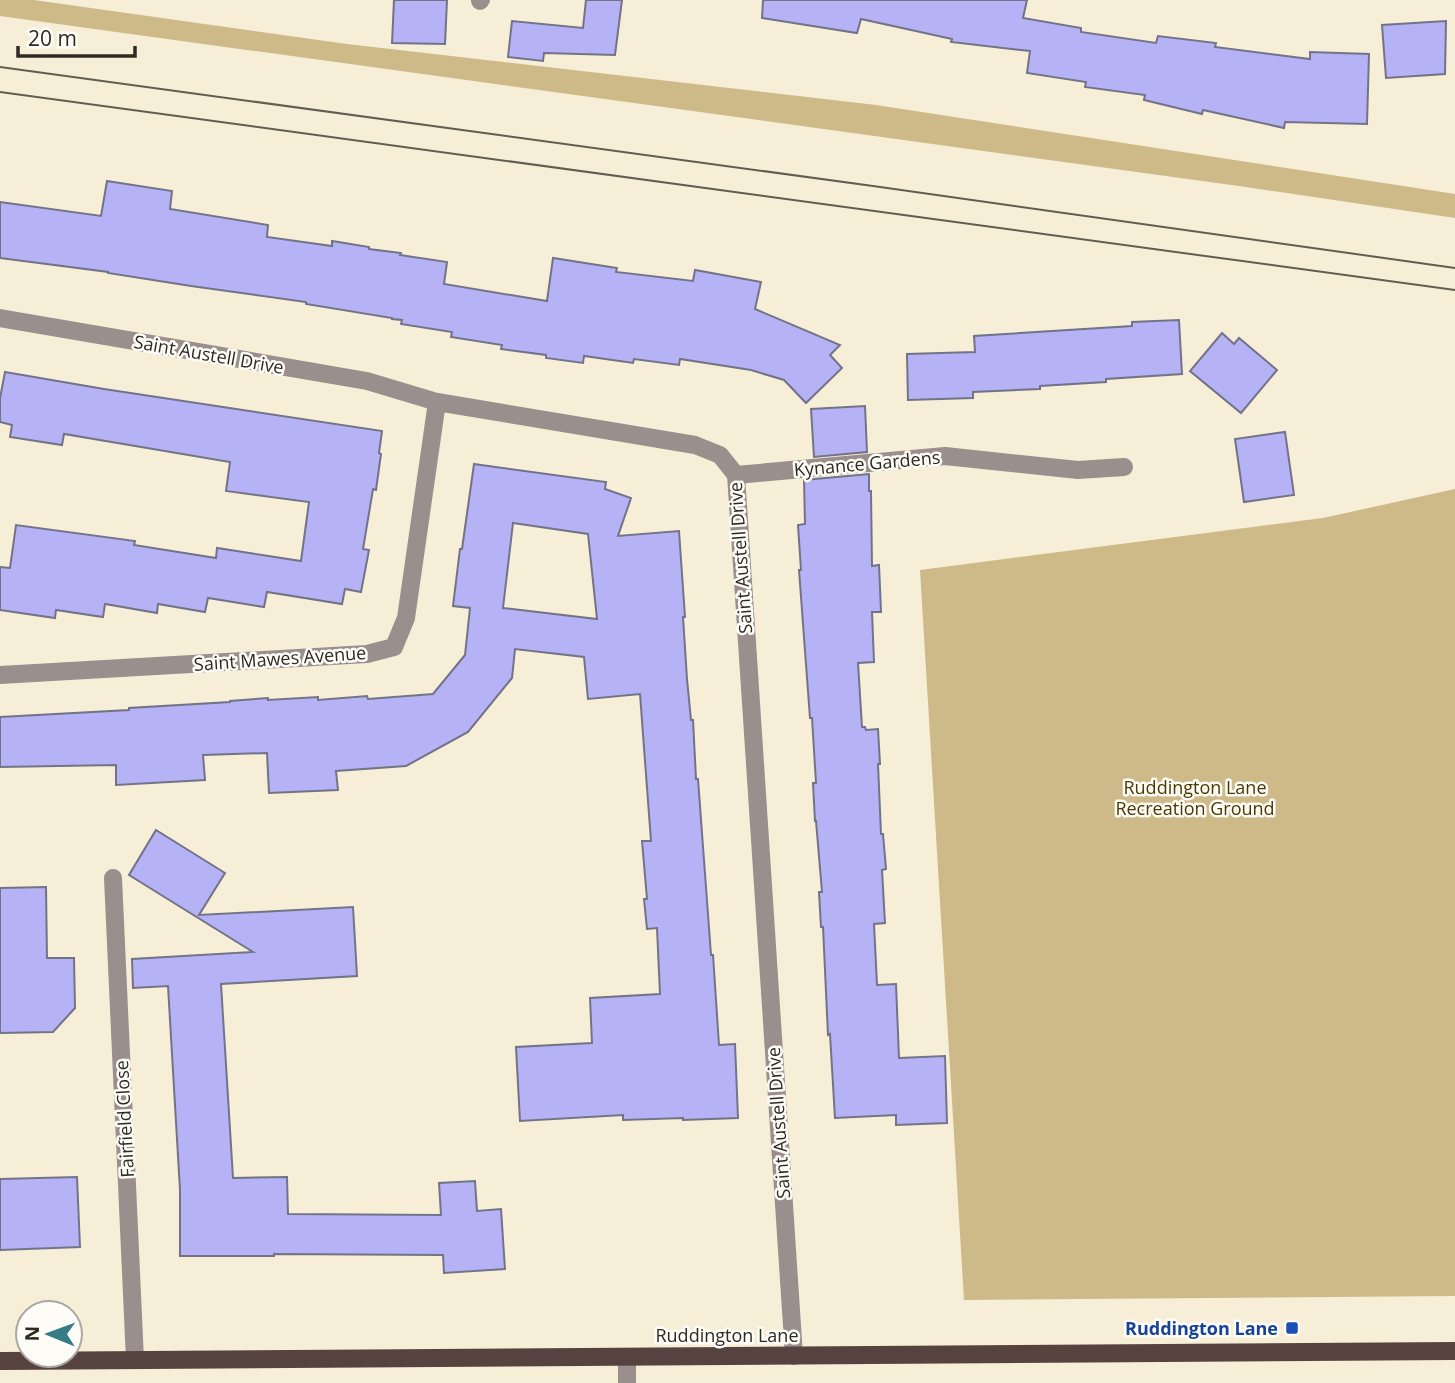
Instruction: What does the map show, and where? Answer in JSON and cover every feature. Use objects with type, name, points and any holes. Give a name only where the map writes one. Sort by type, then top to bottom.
[{"type":"main road","name":"Ruddington Lane","points":[[0,1361],[1455,1351]]},
{"type":"street","name":"Saint Austell Drive","points":[[0,318],[367,381],[437,402],[695,445],[720,455],[736,475],[794,1356]]},
{"type":"street","name":"Saint Mawes Avenue","points":[[0,675],[367,654],[394,647],[406,618],[437,402]]},
{"type":"street","name":"Kynance Gardens","points":[[736,475],[945,456],[1078,470],[1124,467]]},
{"type":"street","name":"Fairfield Close","points":[[113,878],[135,1360]]},
{"type":"street","points":[[627,1357],[627,1383]]},
{"type":"green space","points":[[0,0],[34,0],[347,44],[876,105],[1455,194],[1455,218],[0,16]]},
{"type":"green space","name":"Ruddington Lane Recreation Ground","points":[[1455,489],[1455,1296],[964,1300],[920,570],[1323,518]]},
{"type":"building","points":[[394,0],[447,0],[445,44],[392,43]]},
{"type":"building","points":[[586,0],[622,0],[615,55],[544,53],[543,61],[508,57],[512,21],[583,28]]},
{"type":"building","points":[[763,0],[1027,0],[1023,18],[1081,28],[1081,32],[1156,43],[1158,36],[1216,43],[1215,47],[1310,59],[1310,52],[1369,54],[1367,124],[1285,122],[1284,128],[1203,110],[1202,114],[1144,100],[1145,95],[1085,87],[1086,82],[1027,73],[1030,51],[951,42],[952,39],[861,19],[857,33],[762,18]]},
{"type":"building","points":[[1446,21],[1445,74],[1386,78],[1382,25]]},
{"type":"building","points":[[107,181],[172,191],[170,209],[268,225],[267,237],[332,246],[332,241],[447,262],[444,284],[547,301],[553,258],[617,268],[616,272],[693,281],[695,270],[761,282],[755,309],[840,345],[830,355],[842,368],[806,403],[784,380],[751,370],[680,359],[679,365],[634,359],[633,363],[584,356],[583,363],[546,358],[546,355],[501,349],[502,345],[451,337],[452,332],[401,324],[402,320],[306,302],[0,258],[0,202],[101,216]]},
{"type":"building","points":[[1179,320],[1182,374],[1106,379],[1106,382],[1040,386],[1040,389],[973,392],[973,398],[908,400],[907,354],[975,352],[974,336],[1132,326],[1132,322]]},
{"type":"building","points":[[1222,333],[1234,344],[1239,338],[1277,370],[1241,413],[1190,371]]},
{"type":"building","points":[[5,372],[382,431],[376,490],[373,489],[363,549],[369,550],[361,592],[345,589],[342,604],[267,592],[264,607],[208,598],[205,612],[158,604],[157,613],[105,604],[103,617],[56,610],[55,618],[0,610],[0,567],[10,568],[16,525],[135,541],[134,545],[216,558],[217,548],[301,561],[309,502],[226,491],[230,462],[64,434],[62,445],[10,437],[12,425],[0,422],[0,398]]},
{"type":"building","points":[[865,406],[867,452],[814,457],[811,409]]},
{"type":"building","points":[[1285,432],[1294,495],[1244,502],[1235,439]]},
{"type":"building","points":[[474,464],[606,482],[605,489],[631,498],[618,536],[679,531],[687,679],[693,720],[719,1045],[735,1044],[738,1118],[623,1120],[623,1115],[520,1121],[516,1047],[592,1043],[590,998],[660,994],[657,928],[647,929],[644,899],[647,899],[642,841],[651,841],[640,694],[588,699],[584,657],[515,649],[512,678],[468,732],[406,766],[336,771],[338,790],[269,793],[267,753],[203,755],[205,780],[116,785],[116,765],[0,767],[0,717],[129,710],[268,698],[318,697],[318,700],[367,696],[368,699],[433,694],[465,655],[470,608],[453,606]],"holes":[[[513,523],[588,534],[597,619],[503,608]]]},
{"type":"building","points":[[869,474],[872,566],[879,565],[881,612],[872,612],[874,662],[858,663],[862,727],[866,730],[878,729],[881,834],[886,869],[882,870],[885,923],[874,924],[877,985],[896,984],[899,1058],[945,1056],[947,1123],[896,1125],[896,1115],[835,1118],[798,525],[805,524],[804,480]]},
{"type":"building","points":[[156,830],[225,873],[199,915],[353,907],[357,976],[221,984],[233,1178],[287,1177],[288,1214],[441,1215],[439,1183],[475,1181],[477,1211],[501,1209],[505,1269],[444,1273],[443,1255],[180,1256],[180,1190],[168,986],[133,988],[132,959],[253,952],[129,875]]},
{"type":"building","points":[[46,887],[47,958],[74,958],[75,1008],[53,1032],[0,1033],[0,888]]},
{"type":"building","points":[[77,1177],[80,1247],[0,1250],[0,1179]]},
{"type":"tram line","points":[[0,67],[1455,268]]},
{"type":"tram line","points":[[0,92],[1455,290]]},
{"type":"place","name":"Ruddington Lane","points":[[1292,1328]]}]
